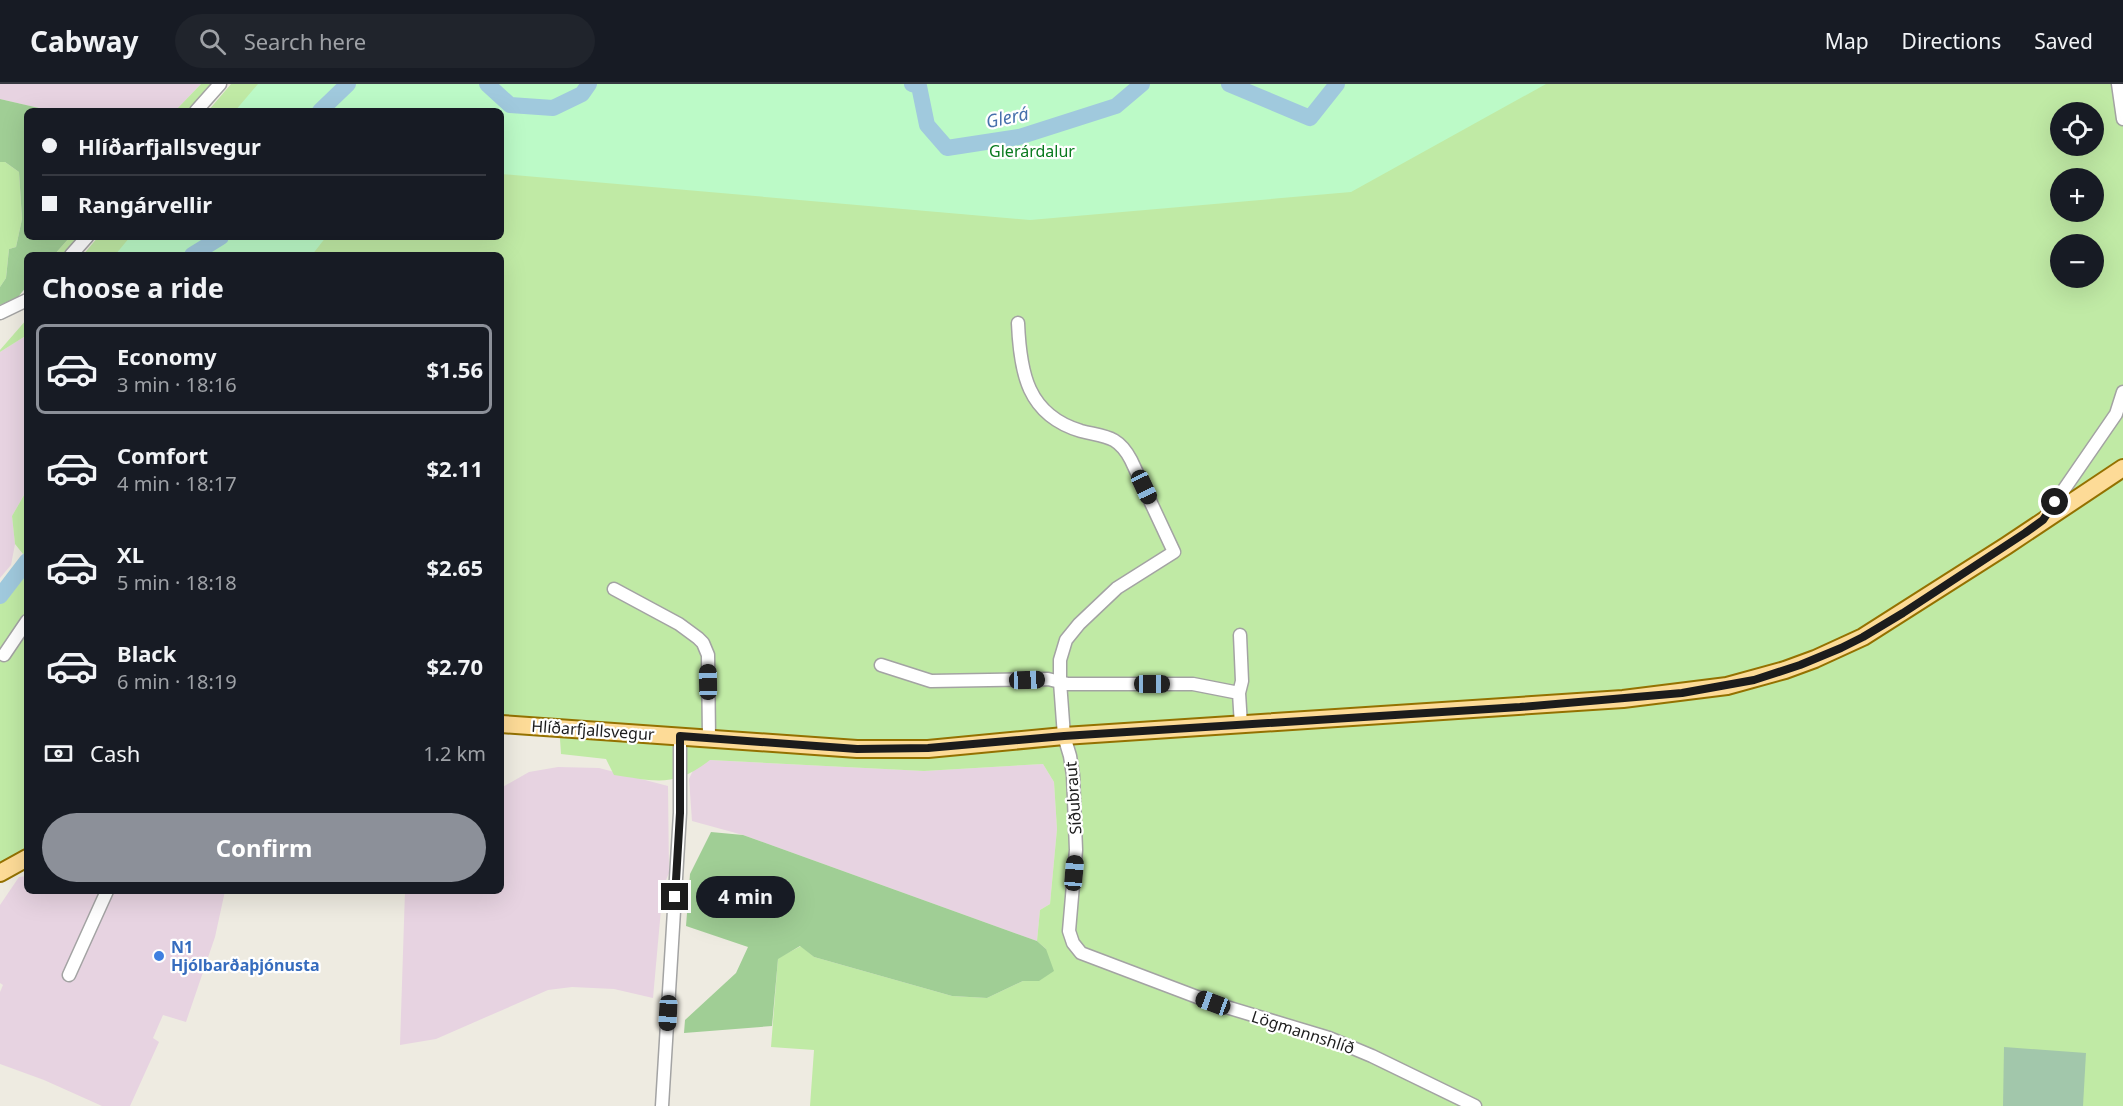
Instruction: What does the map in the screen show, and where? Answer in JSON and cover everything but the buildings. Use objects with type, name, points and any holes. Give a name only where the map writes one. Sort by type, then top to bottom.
[{"type":"main road","name":"Hlíðarfjallsvegur","points":[[504,724],[857,749],[894,749],[967,746],[1064,736],[1623,699],[1682,693],[1754,680],[1815,659],[1863,637],[2123,468]]},
{"type":"main road","points":[[0,873],[24,860]]},
{"type":"street","points":[[199,108],[220,84]]},
{"type":"street","points":[[2118,84],[2123,119]]},
{"type":"street","points":[[74,252],[84,240]]},
{"type":"street","points":[[0,313],[24,301]]},
{"type":"street","name":"Síðubraut","points":[[1018,323],[1021,366],[1032,393],[1058,420],[1075,429],[1108,436],[1124,448],[1174,552],[1117,588],[1079,624],[1066,640],[1060,660],[1059,682],[1064,736],[1070,756],[1072,775],[1076,850],[1070,931],[1081,953],[1093,959]]},
{"type":"street","name":"Hlíðarfjallsvegur","points":[[2043,520],[2116,414],[2123,392]]},
{"type":"street","points":[[614,589],[679,624],[703,643],[708,655],[709,738]]},
{"type":"street","points":[[4,655],[24,625]]},
{"type":"street","points":[[1240,635],[1241,724]]},
{"type":"street","points":[[881,664],[931,681],[1048,679],[1068,684],[1193,684],[1239,693]]},
{"type":"street","points":[[662,1106],[680,813],[680,736]]},
{"type":"street","points":[[69,975],[106,894]]},
{"type":"street","name":"Lögmannshlíð","points":[[1093,959],[1213,1003],[1329,1038],[1372,1056],[1475,1106]]},
{"type":"shaded area","points":[[0,84],[201,84],[178,108],[39,108],[0,99]]},
{"type":"shaded area","points":[[24,337],[24,495],[12,516],[15,544],[11,565],[0,578],[0,352]]},
{"type":"shaded area","points":[[710,760],[924,771],[1043,764],[1054,782],[1057,829],[1050,904],[1040,910],[1037,941],[743,835],[692,821],[689,779],[696,764]]},
{"type":"shaded area","points":[[558,767],[599,768],[668,786],[669,873],[663,887],[653,998],[614,989],[572,987],[548,990],[436,1039],[400,1045],[405,894],[504,894],[504,786],[529,772]]},
{"type":"shaded area","points":[[24,876],[24,894],[224,894],[215,937],[186,1022],[163,1015],[153,1038],[159,1042],[130,1106],[102,1106],[44,1080],[0,1064],[0,992],[3,985],[0,983],[0,905],[19,877]]},
{"type":"green space","points":[[201,84],[214,84],[194,108],[178,108]]},
{"type":"green space","points":[[231,84],[2123,84],[2123,1106],[810,1106],[814,1050],[771,1047],[778,958],[801,946],[814,957],[952,996],[987,998],[1023,981],[1039,981],[1046,949],[1037,941],[1040,910],[1050,904],[1057,829],[1054,782],[1043,764],[924,771],[710,760],[698,769],[675,779],[641,779],[614,775],[606,759],[561,754],[559,724],[504,717],[504,252],[86,252],[96,240],[504,240],[504,108],[211,108]]},
{"type":"green space","name":"Glerárdalur","points":[[258,84],[1546,84],[1351,192],[1030,220],[504,174],[504,108],[238,108]]},
{"type":"green space","points":[[0,99],[39,108],[24,108],[24,240],[67,240],[57,252],[24,252],[24,290],[18,297],[0,305],[0,287],[6,278],[9,249],[16,247],[22,219],[19,172],[5,162],[0,162]]},
{"type":"green space","points":[[0,162],[5,162],[19,172],[22,219],[16,247],[9,249],[6,278],[0,287]]},
{"type":"green space","points":[[67,240],[76,240],[66,252],[57,252]]},
{"type":"green space","points":[[128,240],[324,240],[314,252],[118,252]]},
{"type":"green space","points":[[24,322],[24,337],[0,352]]},
{"type":"green space","points":[[24,495],[24,555],[15,544],[12,516]]},
{"type":"green space","points":[[24,572],[24,855],[0,869],[0,603]]},
{"type":"green space","points":[[711,832],[743,835],[1037,941],[1046,949],[1054,971],[1039,981],[1023,981],[987,998],[952,996],[814,957],[800,946],[778,959],[772,1026],[684,1033],[685,1020],[736,973],[748,947],[686,926],[690,874]]},
{"type":"green space","points":[[2004,1047],[2086,1053],[2083,1106],[2003,1106]]},
{"type":"waterway","name":"Glerá","points":[[323,108],[348,84]]},
{"type":"waterway","name":"Glerá","points":[[487,84],[510,105],[553,108],[582,94],[589,84]]},
{"type":"waterway","name":"Glerá","points":[[912,84],[919,86],[927,125],[947,148],[1019,137],[1116,106],[1142,84]]},
{"type":"waterway","name":"Glerá","points":[[1229,84],[1310,118],[1337,84]]},
{"type":"waterway","name":"Glerá","points":[[197,252],[216,240]]},
{"type":"waterway","name":"Glerá","points":[[0,596],[24,565]]},
{"type":"place","name":"N1 Hjólbarðaþjónusta","points":[[159,956]]},
{"type":"route","points":[[675,897],[680,813],[680,736],[857,749],[928,748],[1064,736],[1520,707],[1623,699],[1727,686],[1785,670],[1863,637],[2025,533],[2043,520],[2055,502]]}]
